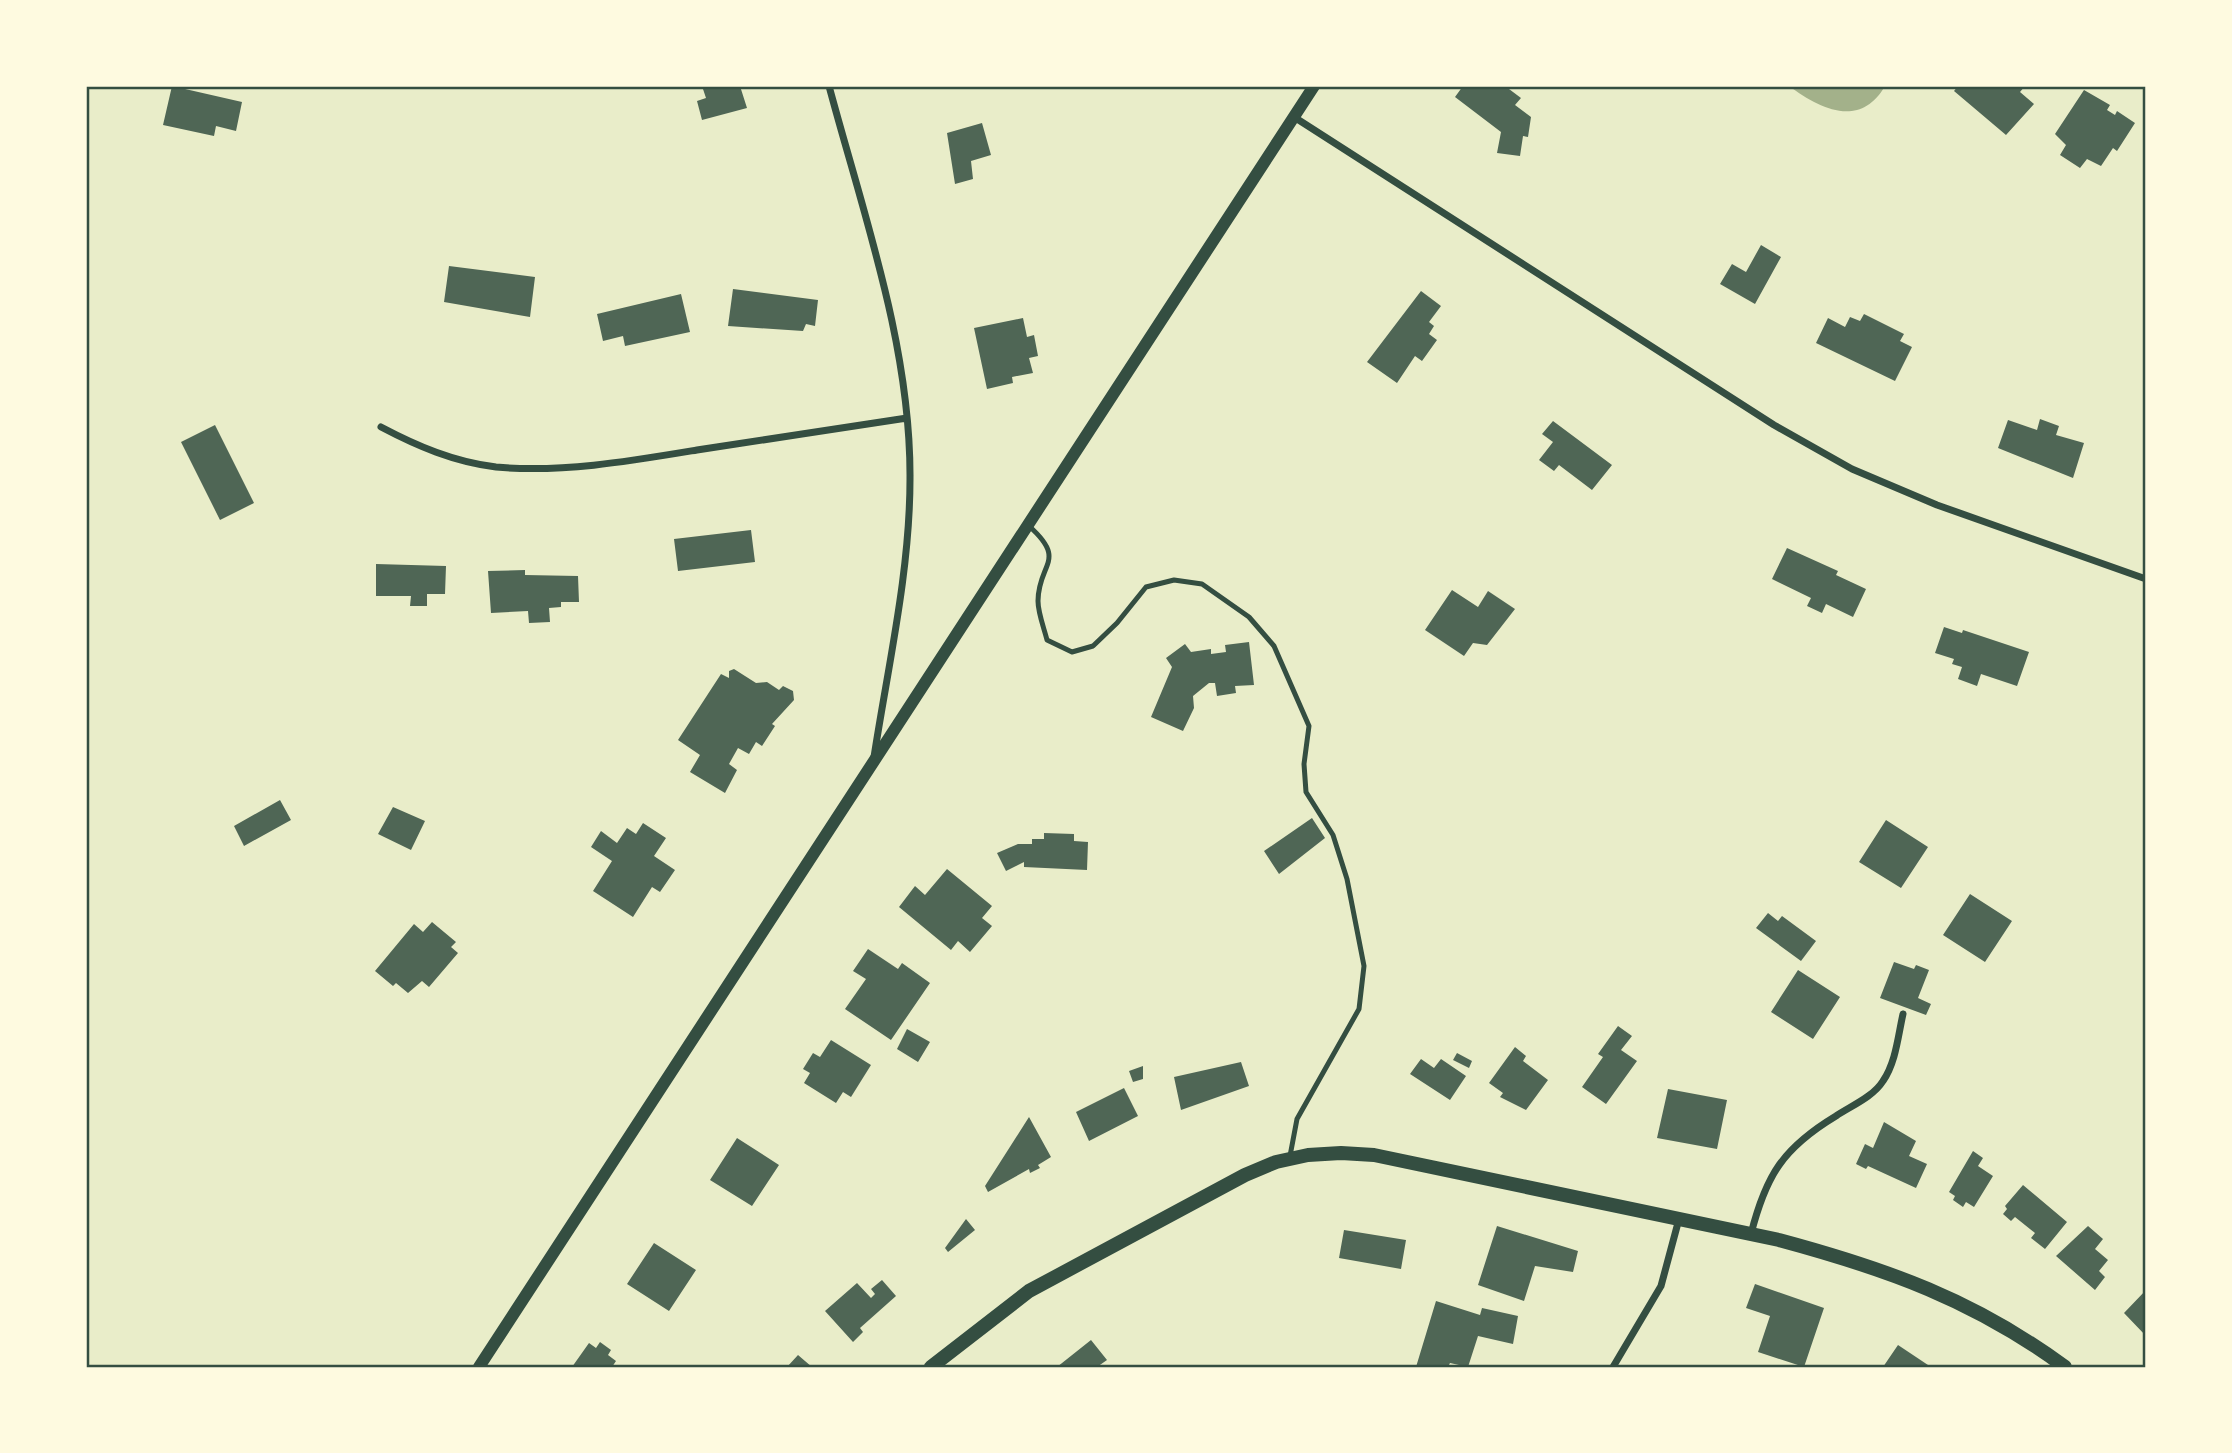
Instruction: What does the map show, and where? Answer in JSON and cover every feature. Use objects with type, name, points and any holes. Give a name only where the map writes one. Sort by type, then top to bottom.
[{"type":"main road","points":[[931,1367],[1028,1291],[1245,1175],[1290,1159],[1341,1153],[1374,1155],[1751,1234],[1842,1257],[1963,1302],[2026,1338],[2065,1367]]},
{"type":"street","points":[[829,86],[884,294],[907,418],[911,478],[908,540],[873,765]]},
{"type":"street","points":[[479,1367],[1314,86]]},
{"type":"street","points":[[1294,117],[1773,425],[1852,469],[1937,505],[2146,579]]},
{"type":"street","points":[[381,427],[415,445],[452,458],[494,467],[538,469],[634,460],[907,418]]},
{"type":"street","points":[[1751,1234],[1764,1191],[1787,1152],[1807,1133],[1860,1101],[1883,1082],[1891,1066],[1903,1014]]},
{"type":"street","points":[[1613,1367],[1661,1286],[1679,1219]]},
{"type":"lane","points":[[1028,526],[1046,541],[1050,553],[1038,601],[1047,640],[1072,652],[1093,646],[1117,623],[1146,587],[1174,580],[1202,584],[1249,617],[1274,646],[1299,699],[1309,726],[1304,764],[1306,792],[1333,835],[1346,878],[1364,966],[1359,1009],[1297,1119],[1290,1159]]},
{"type":"shaded area","points":[[1789,86],[1885,86],[1875,99],[1864,107],[1839,111],[1814,102]]},
{"type":"building","points":[[172,86],[242,102],[236,131],[216,126],[214,136],[163,125]]},
{"type":"building","points":[[702,86],[740,86],[747,108],[702,120],[697,101],[706,98]]},
{"type":"building","points":[[1463,86],[1505,86],[1521,98],[1515,105],[1531,117],[1528,137],[1523,136],[1520,156],[1497,153],[1501,132],[1455,97]]},
{"type":"building","points":[[1958,86],[2025,86],[2020,92],[2034,104],[2006,135],[1954,91]]},
{"type":"building","points":[[2084,90],[2110,105],[2107,110],[2115,115],[2117,111],[2135,123],[2117,151],[2113,148],[2101,166],[2087,159],[2080,168],[2060,155],[2066,145],[2055,134]]},
{"type":"building","points":[[982,123],[991,155],[971,161],[973,179],[955,184],[947,133]]},
{"type":"building","points":[[1761,245],[1781,257],[1755,304],[1720,284],[1732,264],[1746,272]]},
{"type":"building","points":[[449,266],[535,277],[530,317],[444,302]]},
{"type":"building","points":[[733,289],[818,300],[815,326],[806,324],[803,331],[728,326]]},
{"type":"building","points":[[1421,291],[1441,306],[1429,322],[1434,326],[1429,334],[1437,340],[1422,361],[1415,356],[1397,383],[1367,362]]},
{"type":"building","points":[[681,294],[690,332],[625,346],[623,336],[603,341],[597,314]]},
{"type":"building","points":[[1864,314],[1904,334],[1900,341],[1912,347],[1895,381],[1816,343],[1828,318],[1845,327],[1850,317],[1860,321]]},
{"type":"building","points":[[1023,318],[1027,337],[1034,335],[1038,356],[1029,358],[1033,373],[1012,377],[1013,383],[987,389],[974,328]]},
{"type":"building","points":[[2040,419],[2059,426],[2056,435],[2084,443],[2073,478],[1998,448],[2008,420],[2037,430]]},
{"type":"building","points":[[1553,421],[1612,465],[1592,490],[1559,465],[1554,471],[1539,460],[1553,442],[1542,434]]},
{"type":"building","points":[[215,425],[254,503],[220,520],[181,442]]},
{"type":"building","points":[[751,530],[755,562],[678,571],[674,539]]},
{"type":"building","points":[[1787,548],[1838,571],[1836,575],[1866,589],[1853,617],[1826,604],[1822,613],[1807,606],[1811,598],[1772,579]]},
{"type":"building","points":[[376,564],[446,566],[445,594],[427,594],[427,606],[410,606],[411,596],[376,596]]},
{"type":"building","points":[[525,570],[525,575],[578,576],[579,602],[561,602],[561,607],[549,608],[550,622],[529,623],[528,611],[491,613],[488,571]]},
{"type":"building","points":[[1452,590],[1478,607],[1488,591],[1515,609],[1487,645],[1473,643],[1464,656],[1425,630]]},
{"type":"building","points":[[1944,627],[1962,633],[1963,630],[2029,652],[2017,686],[1981,674],[1977,686],[1958,679],[1962,667],[1952,664],[1954,659],[1935,653]]},
{"type":"building","points":[[1249,642],[1254,685],[1235,686],[1236,693],[1217,696],[1215,683],[1209,683],[1193,696],[1194,708],[1183,731],[1151,717],[1172,667],[1166,658],[1185,644],[1191,652],[1211,649],[1211,654],[1226,652],[1225,645]]},
{"type":"building","points":[[734,669],[756,683],[767,682],[779,690],[783,686],[793,691],[794,700],[772,724],[775,726],[762,746],[756,742],[749,754],[738,748],[729,764],[737,770],[725,793],[690,772],[700,755],[678,740],[721,674],[729,678],[729,671]]},
{"type":"building","points":[[280,800],[291,820],[244,846],[234,826]]},
{"type":"building","points":[[393,807],[425,821],[411,850],[378,834]]},
{"type":"building","points":[[1312,818],[1325,838],[1279,874],[1264,851]]},
{"type":"building","points":[[1886,820],[1928,847],[1901,888],[1859,862]]},
{"type":"building","points":[[643,823],[666,838],[654,856],[675,870],[660,892],[652,887],[633,917],[593,891],[612,861],[591,847],[601,831],[617,843],[627,828],[636,834]]},
{"type":"building","points":[[1044,833],[1074,834],[1074,841],[1088,842],[1087,870],[1024,867],[1024,862],[1006,871],[997,853],[1018,844],[1032,844],[1032,839],[1044,839]]},
{"type":"building","points":[[947,869],[992,906],[982,918],[992,926],[970,952],[958,941],[951,950],[899,907],[915,886],[925,895]]},
{"type":"building","points":[[1970,894],[2012,921],[1985,962],[1943,935]]},
{"type":"building","points":[[1768,913],[1778,921],[1782,916],[1816,941],[1801,961],[1756,928]]},
{"type":"building","points":[[432,922],[456,942],[451,947],[458,953],[429,987],[422,981],[408,993],[396,983],[393,986],[375,971],[414,924],[423,932]]},
{"type":"building","points":[[868,949],[898,969],[902,963],[930,983],[891,1040],[845,1009],[866,979],[853,971]]},
{"type":"building","points":[[1894,962],[1914,969],[1916,965],[1929,970],[1918,998],[1931,1004],[1926,1015],[1880,998]]},
{"type":"building","points":[[1798,970],[1840,997],[1813,1039],[1771,1012]]},
{"type":"building","points":[[1618,1026],[1632,1036],[1621,1050],[1637,1061],[1606,1104],[1582,1087],[1603,1057],[1598,1054]]},
{"type":"building","points":[[907,1029],[930,1042],[918,1062],[897,1049]]},
{"type":"building","points":[[831,1040],[871,1065],[851,1097],[843,1092],[836,1103],[804,1083],[810,1073],[803,1069],[813,1053],[820,1057]]},
{"type":"building","points":[[1515,1047],[1526,1056],[1523,1061],[1548,1080],[1526,1110],[1500,1097],[1503,1093],[1489,1083]]},
{"type":"building","points":[[1457,1053],[1472,1061],[1469,1068],[1453,1060]]},
{"type":"building","points":[[1421,1059],[1434,1068],[1441,1059],[1466,1076],[1450,1100],[1410,1074]]},
{"type":"building","points":[[1241,1062],[1249,1086],[1181,1110],[1174,1077]]},
{"type":"building","points":[[1143,1066],[1143,1079],[1133,1082],[1129,1071]]},
{"type":"building","points":[[1124,1088],[1138,1116],[1089,1141],[1076,1112]]},
{"type":"building","points":[[1668,1089],[1727,1100],[1717,1149],[1657,1138]]},
{"type":"building","points":[[1029,1117],[1051,1157],[1038,1165],[1040,1168],[1030,1173],[1029,1169],[988,1192],[985,1186]]},
{"type":"building","points":[[1884,1122],[1916,1141],[1909,1156],[1927,1164],[1916,1188],[1868,1166],[1866,1169],[1856,1164],[1865,1144],[1873,1148]]},
{"type":"building","points":[[737,1138],[779,1165],[752,1206],[710,1180]]},
{"type":"building","points":[[1973,1151],[1983,1158],[1978,1166],[1993,1176],[1974,1207],[1966,1202],[1963,1207],[1953,1200],[1955,1196],[1949,1192]]},
{"type":"building","points":[[2023,1185],[2067,1222],[2045,1249],[2031,1238],[2035,1233],[2015,1217],[2011,1221],[2003,1214],[2007,1209],[2005,1206]]},
{"type":"building","points":[[966,1219],[975,1230],[948,1252],[945,1248]]},
{"type":"building","points":[[1497,1226],[1578,1251],[1573,1272],[1535,1266],[1524,1301],[1478,1285]]},
{"type":"building","points":[[2088,1226],[2103,1239],[2095,1249],[2108,1260],[2099,1271],[2105,1277],[2095,1290],[2056,1256]]},
{"type":"building","points":[[1344,1230],[1406,1240],[1401,1269],[1339,1258]]},
{"type":"building","points":[[654,1243],[696,1270],[669,1311],[627,1284]]},
{"type":"building","points":[[882,1280],[896,1296],[860,1328],[863,1332],[853,1342],[825,1311],[857,1283],[871,1298],[875,1294],[871,1289]]},
{"type":"building","points":[[1755,1284],[1824,1308],[1804,1367],[1758,1352],[1770,1316],[1746,1308]]},
{"type":"building","points":[[2146,1290],[2146,1336],[2124,1313]]},
{"type":"building","points":[[1436,1301],[1480,1315],[1482,1308],[1518,1316],[1513,1344],[1478,1336],[1468,1367],[1450,1363],[1448,1367],[1416,1367]]},
{"type":"building","points":[[1091,1340],[1107,1360],[1097,1367],[1057,1367]]},
{"type":"building","points":[[600,1342],[611,1350],[608,1355],[616,1361],[612,1367],[572,1367],[589,1343],[596,1348]]},
{"type":"building","points":[[1898,1345],[1931,1367],[1883,1367]]},
{"type":"building","points":[[798,1355],[812,1367],[787,1367]]}]
